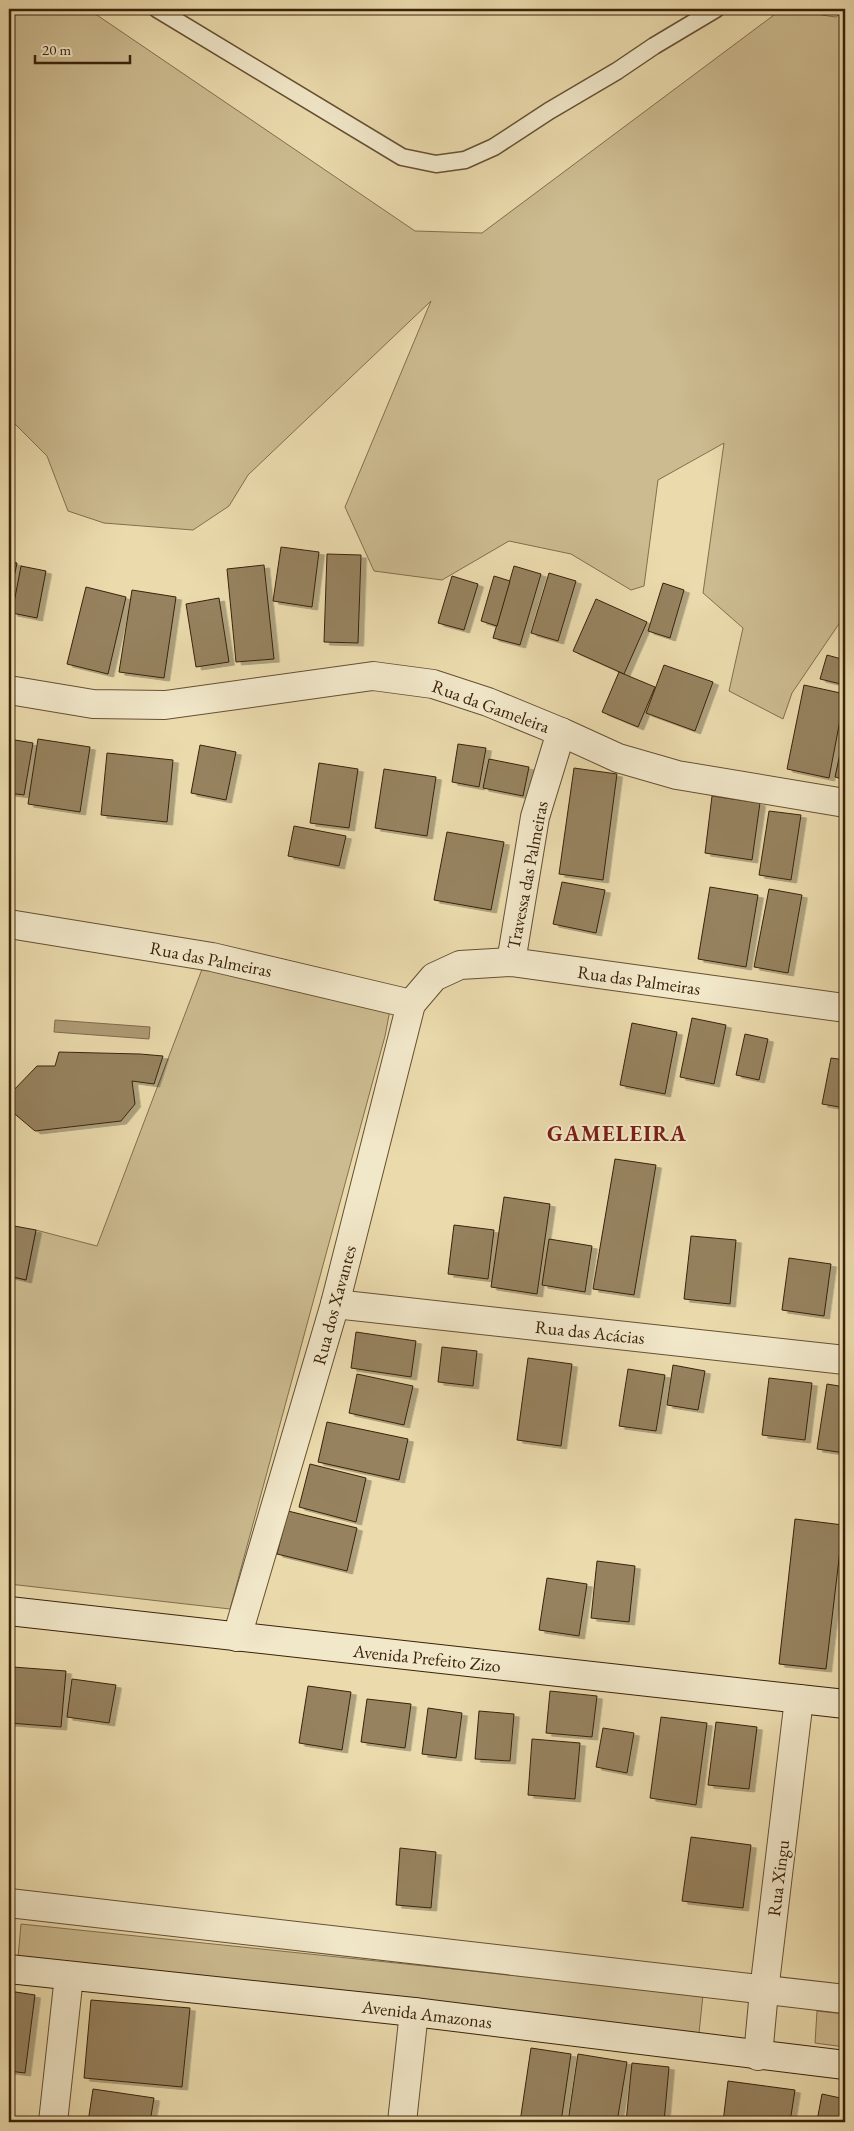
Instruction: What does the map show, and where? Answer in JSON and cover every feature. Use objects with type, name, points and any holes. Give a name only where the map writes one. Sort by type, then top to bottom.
[{"type":"street","name":"Rua da Gameleira","points":[[9,690],[93,704],[165,705],[373,676],[433,684],[488,702],[618,758],[677,775],[845,803]]},
{"type":"street","name":"Travessa das Palmeiras","points":[[511,962],[535,817],[561,732]]},
{"type":"street","name":"Rua das Palmeiras","points":[[9,924],[212,957],[411,1004]]},
{"type":"street","name":"Rua das Palmeiras","points":[[434,977],[460,965],[511,962],[845,1008]]},
{"type":"street","name":"Rua dos Xavantes","points":[[237,1637],[335,1304],[411,1004],[434,977]]},
{"type":"street","name":"Rua das Acácias","points":[[335,1304],[845,1360]]},
{"type":"street","name":"Avenida Prefeito Zizo","points":[[9,1611],[845,1704]]},
{"type":"street","name":"Rua Xingu","points":[[758,2056],[799,1699]]},
{"type":"street","points":[[9,1903],[845,1999]]},
{"type":"street","name":"Avenida Amazonas","points":[[9,1969],[414,2012],[758,2056],[845,2065]]},
{"type":"street","points":[[53,2122],[69,1976]]},
{"type":"street","points":[[402,2122],[414,2012]]},
{"type":"lane","points":[[157,9],[402,156],[436,164],[464,160],[494,147],[716,9]]},
{"type":"shaded area","points":[[9,9],[88,9],[415,231],[482,233],[782,9],[836,17],[845,10],[845,615],[792,693],[783,719],[729,691],[743,628],[703,593],[724,443],[658,480],[644,586],[631,590],[571,554],[509,541],[442,580],[374,571],[345,507],[431,301],[248,475],[229,506],[193,530],[104,523],[68,511],[47,456],[9,418]]},
{"type":"shaded area","points":[[204,964],[390,1010],[385,1036],[230,1609],[9,1584],[9,1276],[26,1280],[36,1230],[97,1246]]},
{"type":"shaded area","points":[[55,1020],[150,1027],[149,1039],[54,1032]]},
{"type":"shaded area","points":[[21,1924],[703,1995],[699,2033],[18,1958]]},
{"type":"shaded area","points":[[817,2011],[845,2014],[845,2047],[815,2043]]},
{"type":"building","points":[[281,547],[319,552],[312,607],[273,601]]},
{"type":"building","points":[[327,554],[361,555],[358,643],[324,642]]},
{"type":"building","points":[[9,561],[17,563],[9,601]]},
{"type":"building","points":[[264,565],[274,659],[236,662],[227,569]]},
{"type":"building","points":[[21,566],[46,571],[37,618],[12,613]]},
{"type":"building","points":[[514,566],[541,574],[520,645],[493,638]]},
{"type":"building","points":[[549,573],[576,581],[558,641],[531,633]]},
{"type":"building","points":[[452,576],[478,584],[464,630],[438,623]]},
{"type":"building","points":[[494,576],[510,581],[497,626],[481,621]]},
{"type":"building","points":[[663,583],[684,590],[670,638],[648,631]]},
{"type":"building","points":[[86,587],[126,597],[108,674],[67,664]]},
{"type":"building","points":[[132,590],[176,597],[164,678],[119,672]]},
{"type":"building","points":[[219,598],[229,662],[196,667],[186,604]]},
{"type":"building","points":[[596,599],[647,622],[624,674],[573,651]]},
{"type":"building","points":[[827,655],[845,660],[845,685],[820,679]]},
{"type":"building","points":[[664,665],[713,682],[695,731],[646,713]]},
{"type":"building","points":[[619,672],[655,687],[638,727],[602,712]]},
{"type":"building","points":[[804,685],[845,694],[829,778],[787,769]]},
{"type":"building","points":[[845,730],[845,780],[835,777]]},
{"type":"building","points":[[9,739],[33,743],[24,795],[9,793]]},
{"type":"building","points":[[38,739],[90,747],[80,812],[28,804]]},
{"type":"building","points":[[458,744],[486,748],[479,787],[452,782]]},
{"type":"building","points":[[200,745],[236,752],[226,800],[191,793]]},
{"type":"building","points":[[107,753],[173,760],[167,822],[101,815]]},
{"type":"building","points":[[489,759],[529,767],[523,796],[483,788]]},
{"type":"building","points":[[319,763],[358,769],[349,828],[310,823]]},
{"type":"building","points":[[574,768],[617,774],[603,880],[559,874]]},
{"type":"building","points":[[384,769],[436,777],[427,836],[375,828]]},
{"type":"building","points":[[712,796],[760,803],[752,860],[705,853]]},
{"type":"building","points":[[769,811],[801,815],[791,880],[759,875]]},
{"type":"building","points":[[294,826],[346,836],[339,866],[288,856]]},
{"type":"building","points":[[447,832],[504,842],[491,910],[434,900]]},
{"type":"building","points":[[562,882],[605,890],[596,933],[553,924]]},
{"type":"building","points":[[710,887],[758,895],[746,967],[698,959]]},
{"type":"building","points":[[769,889],[802,895],[788,973],[754,967]]},
{"type":"building","points":[[692,1018],[726,1025],[714,1084],[680,1077]]},
{"type":"building","points":[[632,1023],[677,1032],[665,1094],[620,1085]]},
{"type":"building","points":[[745,1034],[768,1039],[759,1080],[736,1075]]},
{"type":"building","points":[[59,1052],[163,1056],[154,1084],[132,1081],[135,1104],[121,1121],[35,1131],[10,1110],[9,1095],[37,1066],[55,1066]]},
{"type":"building","points":[[831,1058],[845,1060],[845,1108],[822,1104]]},
{"type":"building","points":[[615,1159],[656,1165],[634,1295],[593,1289]]},
{"type":"building","points":[[504,1197],[550,1204],[537,1294],[491,1287]]},
{"type":"building","points":[[9,1225],[36,1230],[26,1280],[9,1276]]},
{"type":"building","points":[[454,1225],[494,1230],[488,1279],[448,1274]]},
{"type":"building","points":[[691,1236],[736,1240],[730,1304],[684,1299]]},
{"type":"building","points":[[549,1239],[592,1246],[585,1292],[542,1285]]},
{"type":"building","points":[[789,1258],[831,1264],[824,1316],[782,1310]]},
{"type":"building","points":[[356,1332],[416,1341],[411,1377],[351,1368]]},
{"type":"building","points":[[442,1347],[477,1351],[473,1386],[438,1382]]},
{"type":"building","points":[[528,1358],[572,1364],[561,1446],[517,1440]]},
{"type":"building","points":[[673,1365],[705,1371],[698,1410],[667,1405]]},
{"type":"building","points":[[628,1369],[665,1375],[656,1431],[619,1426]]},
{"type":"building","points":[[357,1374],[413,1386],[404,1425],[349,1413]]},
{"type":"building","points":[[769,1378],[812,1383],[805,1440],[762,1435]]},
{"type":"building","points":[[827,1384],[845,1387],[845,1453],[817,1449]]},
{"type":"building","points":[[327,1422],[408,1439],[399,1480],[318,1462]]},
{"type":"building","points":[[310,1464],[366,1478],[356,1522],[299,1507]]},
{"type":"building","points":[[288,1511],[357,1528],[347,1571],[277,1554]]},
{"type":"building","points":[[795,1519],[843,1525],[826,1669],[779,1664]]},
{"type":"building","points":[[597,1561],[635,1566],[629,1622],[591,1618]]},
{"type":"building","points":[[547,1578],[587,1584],[579,1636],[539,1630]]},
{"type":"building","points":[[13,1667],[66,1671],[61,1727],[9,1723]]},
{"type":"building","points":[[72,1679],[116,1685],[109,1723],[67,1717]]},
{"type":"building","points":[[308,1686],[351,1692],[342,1750],[299,1743]]},
{"type":"building","points":[[550,1691],[597,1696],[592,1737],[546,1733]]},
{"type":"building","points":[[367,1699],[411,1704],[405,1748],[361,1742]]},
{"type":"building","points":[[428,1708],[462,1713],[456,1758],[422,1754]]},
{"type":"building","points":[[479,1711],[514,1714],[510,1761],[475,1759]]},
{"type":"building","points":[[661,1717],[707,1723],[696,1805],[650,1798]]},
{"type":"building","points":[[716,1722],[757,1727],[749,1789],[708,1785]]},
{"type":"building","points":[[603,1728],[634,1733],[627,1773],[596,1767]]},
{"type":"building","points":[[532,1739],[580,1743],[575,1799],[528,1795]]},
{"type":"building","points":[[691,1837],[751,1845],[743,1908],[682,1901]]},
{"type":"building","points":[[400,1848],[436,1852],[431,1908],[396,1905]]},
{"type":"building","points":[[9,1991],[35,1995],[25,2073],[9,2071]]},
{"type":"building","points":[[91,2000],[190,2008],[182,2087],[84,2078]]},
{"type":"building","points":[[531,2048],[571,2054],[561,2122],[520,2122]]},
{"type":"building","points":[[578,2054],[627,2062],[617,2122],[568,2122]]},
{"type":"building","points":[[632,2063],[669,2067],[664,2122],[626,2122]]},
{"type":"building","points":[[728,2081],[795,2090],[790,2122],[723,2122]]},
{"type":"building","points":[[93,2089],[154,2098],[150,2122],[88,2122]]},
{"type":"building","points":[[822,2094],[845,2099],[845,2122],[817,2121]]},
{"type":"district","name":"GAMELEIRA","points":[[617,1133]]}]
